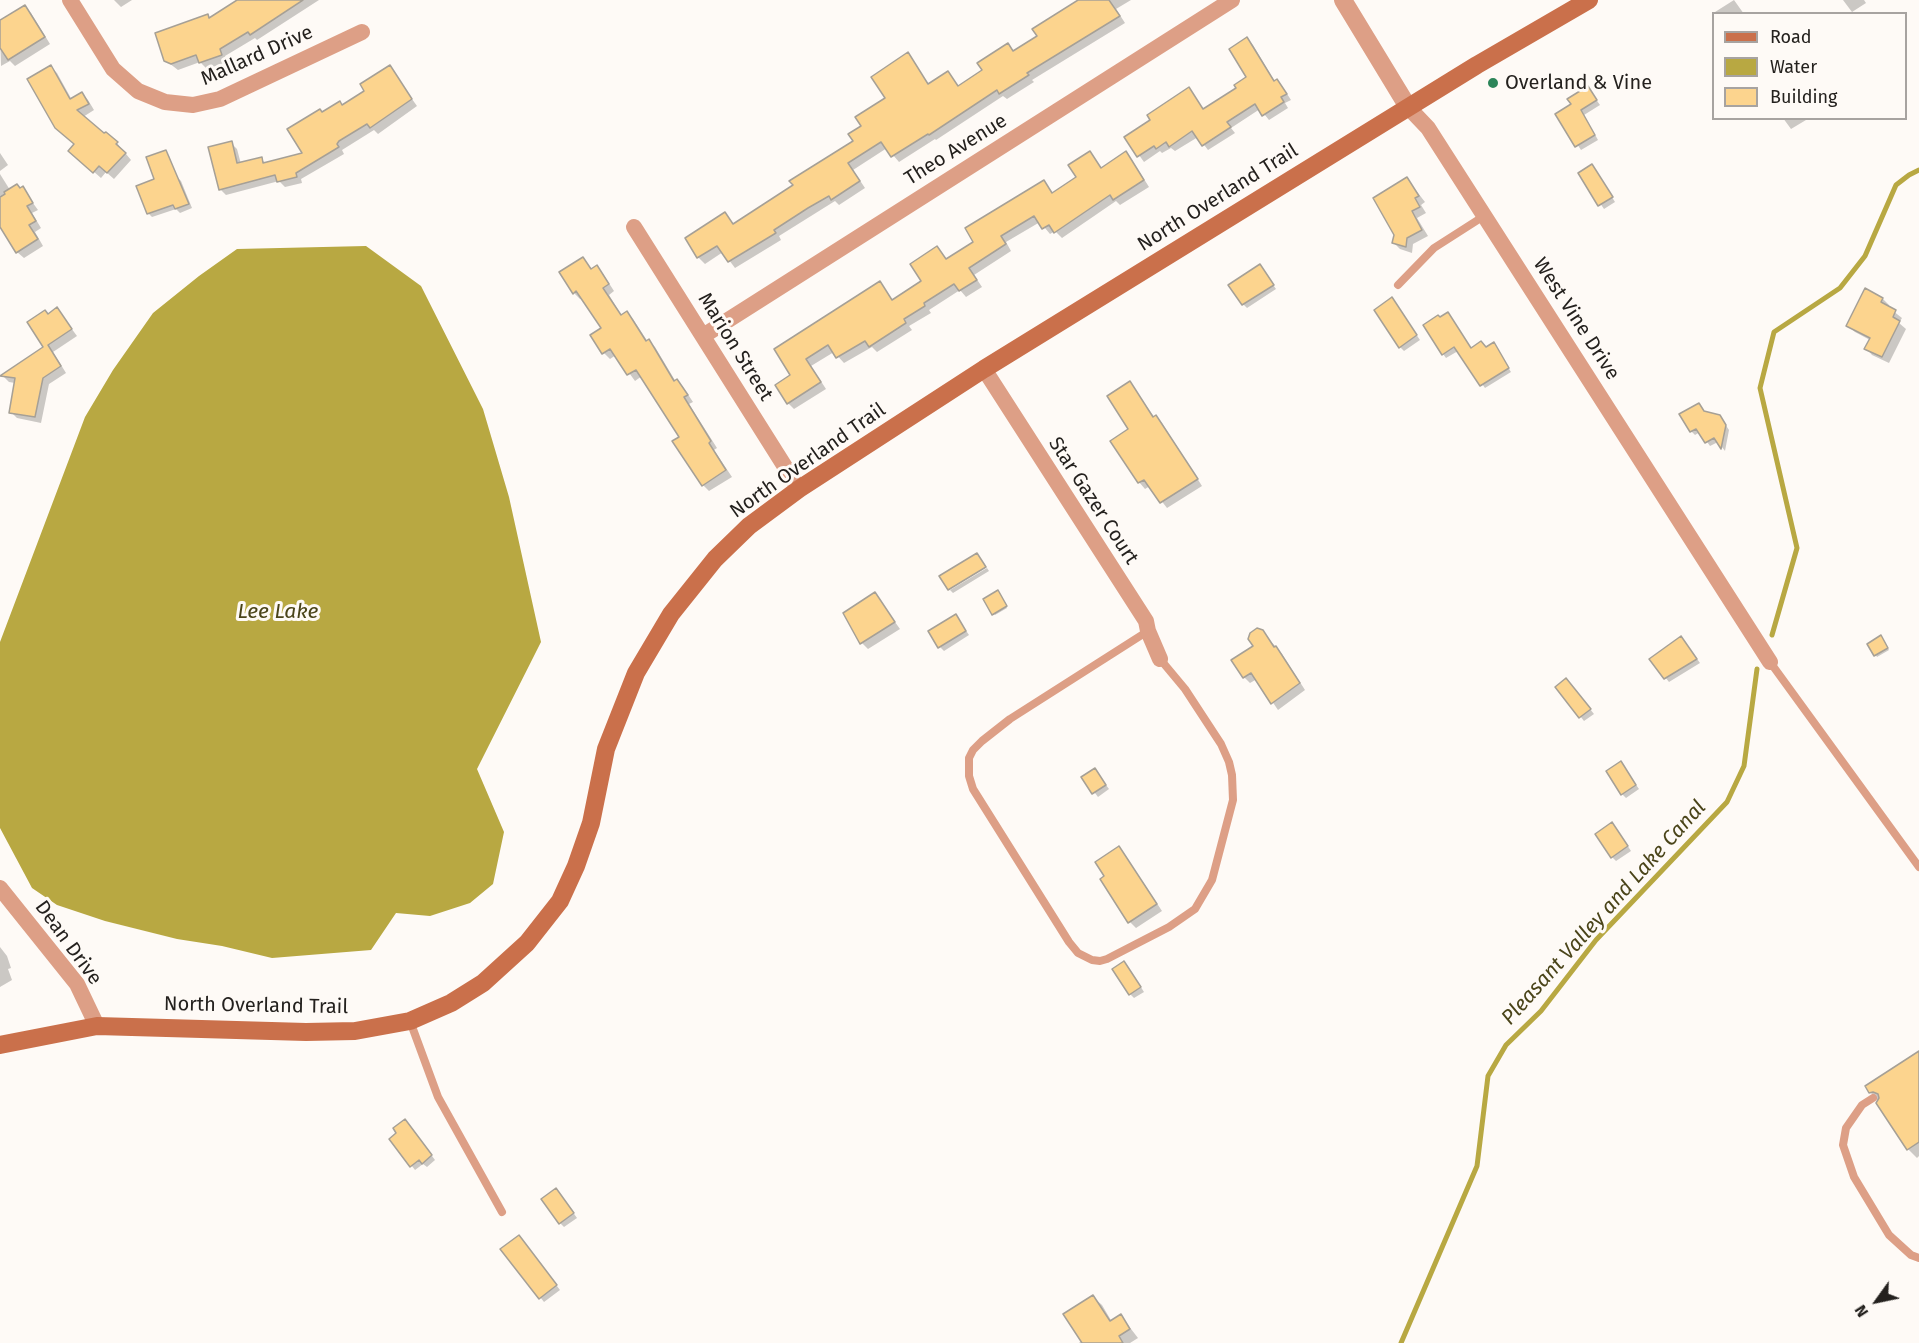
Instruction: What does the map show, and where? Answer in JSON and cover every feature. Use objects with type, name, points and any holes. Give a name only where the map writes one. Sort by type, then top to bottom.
[{"type":"main road","name":"North Overland Trail","points":[[0,1045],[97,1026],[306,1032],[355,1031],[410,1021],[451,1003],[483,983],[527,943],[560,901],[576,866],[591,823],[606,749],[636,673],[671,614],[715,559],[749,526],[800,489],[984,369],[1408,107],[1589,0]]},
{"type":"street","name":"Mallard Drive","points":[[70,0],[113,69],[138,92],[165,102],[193,105],[220,99],[362,32]]},
{"type":"street","name":"Theo Avenue","points":[[703,336],[1232,0]]},
{"type":"street","name":"West Vine Drive","points":[[1343,0],[1408,107],[1428,128],[1770,662]]},
{"type":"street","name":"Marion Street","points":[[634,227],[800,489]]},
{"type":"street","name":"Star Gazer Court","points":[[984,369],[1146,621],[1160,659]]},
{"type":"street","name":"Dean Drive","points":[[0,888],[76,984],[97,1026]]},
{"type":"lane","points":[[1398,285],[1434,248],[1484,216]]},
{"type":"lane","points":[[1148,631],[1010,719],[982,741],[969,758],[969,776],[973,789],[1069,942],[1078,953],[1100,962],[1168,927],[1195,909],[1212,880],[1233,800],[1229,762],[1221,744],[1185,689],[1160,659]]},
{"type":"lane","points":[[1770,662],[1919,867]]},
{"type":"lane","points":[[410,1021],[438,1097],[502,1212]]},
{"type":"lane","points":[[1873,1098],[1862,1105],[1846,1128],[1843,1145],[1854,1177],[1889,1235],[1911,1255],[1919,1258]]},
{"type":"water","name":"Lee Lake","points":[[366,246],[421,286],[483,409],[509,497],[541,642],[477,769],[504,832],[493,884],[470,903],[430,916],[396,913],[371,950],[272,958],[222,946],[177,939],[105,921],[57,905],[32,888],[0,828],[0,642],[85,417],[113,370],[153,313],[237,249]]},
{"type":"building","points":[[237,0],[303,0],[250,35],[248,32],[220,49],[222,55],[199,63],[196,55],[171,64],[164,61],[155,33],[208,14],[209,18]]},
{"type":"building","points":[[1078,0],[1109,0],[1120,16],[1027,73],[1029,75],[999,94],[997,90],[891,157],[881,142],[848,163],[860,181],[831,200],[829,196],[808,208],[774,230],[776,233],[728,262],[717,246],[697,258],[685,238],[725,212],[733,224],[793,185],[789,181],[853,141],[848,134],[861,126],[855,117],[885,98],[871,77],[908,52],[928,84],[948,71],[958,86],[982,70],[977,63],[1008,43],[1013,51],[1037,36],[1032,29]]},
{"type":"building","points":[[25,5],[45,37],[8,60],[0,48],[0,20]]},
{"type":"building","points":[[1247,37],[1274,81],[1277,79],[1287,94],[1281,97],[1284,102],[1262,116],[1255,104],[1227,122],[1231,127],[1202,146],[1192,131],[1169,147],[1166,142],[1156,149],[1154,146],[1137,157],[1124,137],[1150,120],[1147,115],[1189,87],[1203,109],[1236,88],[1234,85],[1246,77],[1229,49]]},
{"type":"building","points":[[51,65],[70,99],[82,92],[89,104],[77,110],[118,142],[116,144],[126,153],[107,173],[99,166],[93,173],[68,151],[74,144],[55,128],[27,79]]},
{"type":"building","points":[[390,65],[412,99],[370,128],[367,124],[339,141],[337,144],[339,147],[296,173],[297,177],[277,182],[275,175],[219,190],[208,147],[232,141],[237,163],[262,157],[263,163],[302,153],[287,129],[320,109],[322,112],[340,101],[342,105],[364,91],[360,84]]},
{"type":"building","points":[[1588,86],[1597,100],[1581,110],[1595,135],[1575,147],[1555,114],[1571,104],[1567,99]]},
{"type":"building","points":[[166,150],[189,204],[175,209],[173,205],[147,214],[136,186],[154,179],[146,157]]},
{"type":"building","points":[[1090,151],[1101,168],[1126,151],[1144,180],[1113,200],[1110,195],[1054,233],[1049,225],[1042,229],[1034,216],[1001,236],[1006,244],[969,268],[977,280],[959,291],[954,284],[904,319],[906,323],[869,347],[865,341],[836,358],[828,345],[806,359],[821,382],[787,404],[775,385],[790,375],[774,349],[880,281],[892,300],[921,281],[910,264],[937,246],[946,259],[973,242],[965,228],[1044,180],[1052,193],[1076,177],[1068,165]]},
{"type":"building","points":[[1592,164],[1613,197],[1598,206],[1578,173]]},
{"type":"building","points":[[1407,177],[1419,196],[1415,198],[1420,207],[1412,211],[1422,230],[1407,238],[1406,247],[1392,243],[1394,235],[1373,198]]},
{"type":"building","points":[[17,184],[20,188],[23,186],[33,203],[27,206],[36,221],[29,225],[38,239],[16,253],[0,227],[0,197]]},
{"type":"building","points":[[583,257],[591,269],[597,265],[609,284],[603,288],[621,315],[627,311],[646,341],[649,339],[674,381],[677,379],[688,395],[684,397],[726,470],[702,486],[672,441],[679,437],[636,370],[627,375],[610,349],[602,354],[590,335],[601,328],[576,291],[573,294],[559,272]]},
{"type":"building","points":[[1260,264],[1274,285],[1242,305],[1228,285]]},
{"type":"building","points":[[1865,288],[1883,298],[1881,302],[1896,310],[1893,317],[1900,321],[1882,357],[1864,349],[1870,338],[1846,326]]},
{"type":"building","points":[[1392,297],[1417,335],[1399,348],[1374,310]]},
{"type":"building","points":[[57,307],[72,329],[48,345],[61,366],[43,378],[35,417],[9,413],[15,378],[0,376],[43,347],[27,322],[45,310],[48,314]]},
{"type":"building","points":[[1448,312],[1471,348],[1481,341],[1486,347],[1494,342],[1509,368],[1480,386],[1454,347],[1442,355],[1423,325],[1438,315],[1440,317]]},
{"type":"building","points":[[1130,381],[1153,417],[1156,415],[1198,479],[1160,503],[1144,480],[1138,483],[1110,441],[1128,429],[1107,396]]},
{"type":"building","points":[[1699,403],[1704,411],[1720,415],[1726,425],[1721,449],[1714,438],[1705,443],[1696,429],[1690,432],[1679,414]]},
{"type":"building","points":[[977,553],[986,567],[948,590],[939,576]]},
{"type":"building","points":[[998,590],[1007,606],[992,615],[983,599]]},
{"type":"building","points":[[875,592],[895,622],[860,644],[843,613]]},
{"type":"building","points":[[956,614],[966,631],[938,648],[928,631]]},
{"type":"building","points":[[1257,628],[1263,630],[1274,647],[1276,646],[1300,683],[1271,704],[1251,673],[1243,678],[1231,660],[1253,646],[1248,639],[1250,633]]},
{"type":"building","points":[[1881,635],[1888,648],[1874,656],[1867,644]]},
{"type":"building","points":[[1681,636],[1697,659],[1664,679],[1649,659]]},
{"type":"building","points":[[1566,678],[1591,709],[1579,718],[1555,687]]},
{"type":"building","points":[[1621,761],[1636,785],[1621,795],[1606,771]]},
{"type":"building","points":[[1095,768],[1106,785],[1092,794],[1081,777]]},
{"type":"building","points":[[1612,822],[1628,846],[1611,858],[1595,834]]},
{"type":"building","points":[[1119,846],[1157,904],[1128,923],[1100,879],[1104,876],[1095,862]]},
{"type":"building","points":[[1124,961],[1141,987],[1129,995],[1112,969]]},
{"type":"building","points":[[1919,1051],[1919,1142],[1907,1150],[1876,1103],[1879,1098],[1878,1094],[1869,1093],[1865,1086]]},
{"type":"building","points":[[405,1119],[432,1155],[422,1164],[419,1160],[410,1167],[389,1139],[396,1133],[393,1128]]},
{"type":"building","points":[[556,1188],[574,1213],[559,1224],[541,1199]]},
{"type":"building","points":[[519,1235],[557,1285],[539,1299],[500,1249]]},
{"type":"building","points":[[1093,1295],[1110,1321],[1121,1314],[1130,1329],[1119,1336],[1123,1343],[1082,1343],[1063,1314]]},
{"type":"waterway","name":"Pleasant Valley and Lake Canal","points":[[1772,635],[1797,548],[1760,388],[1774,332],[1840,288],[1865,256],[1896,185],[1919,170]]},
{"type":"waterway","name":"Pleasant Valley and Lake Canal","points":[[1401,1343],[1477,1166],[1488,1076],[1506,1045],[1541,1011],[1596,940],[1727,802],[1744,766],[1757,669]]},
{"type":"place","name":"Overland & Vine","points":[[1493,83]]}]
